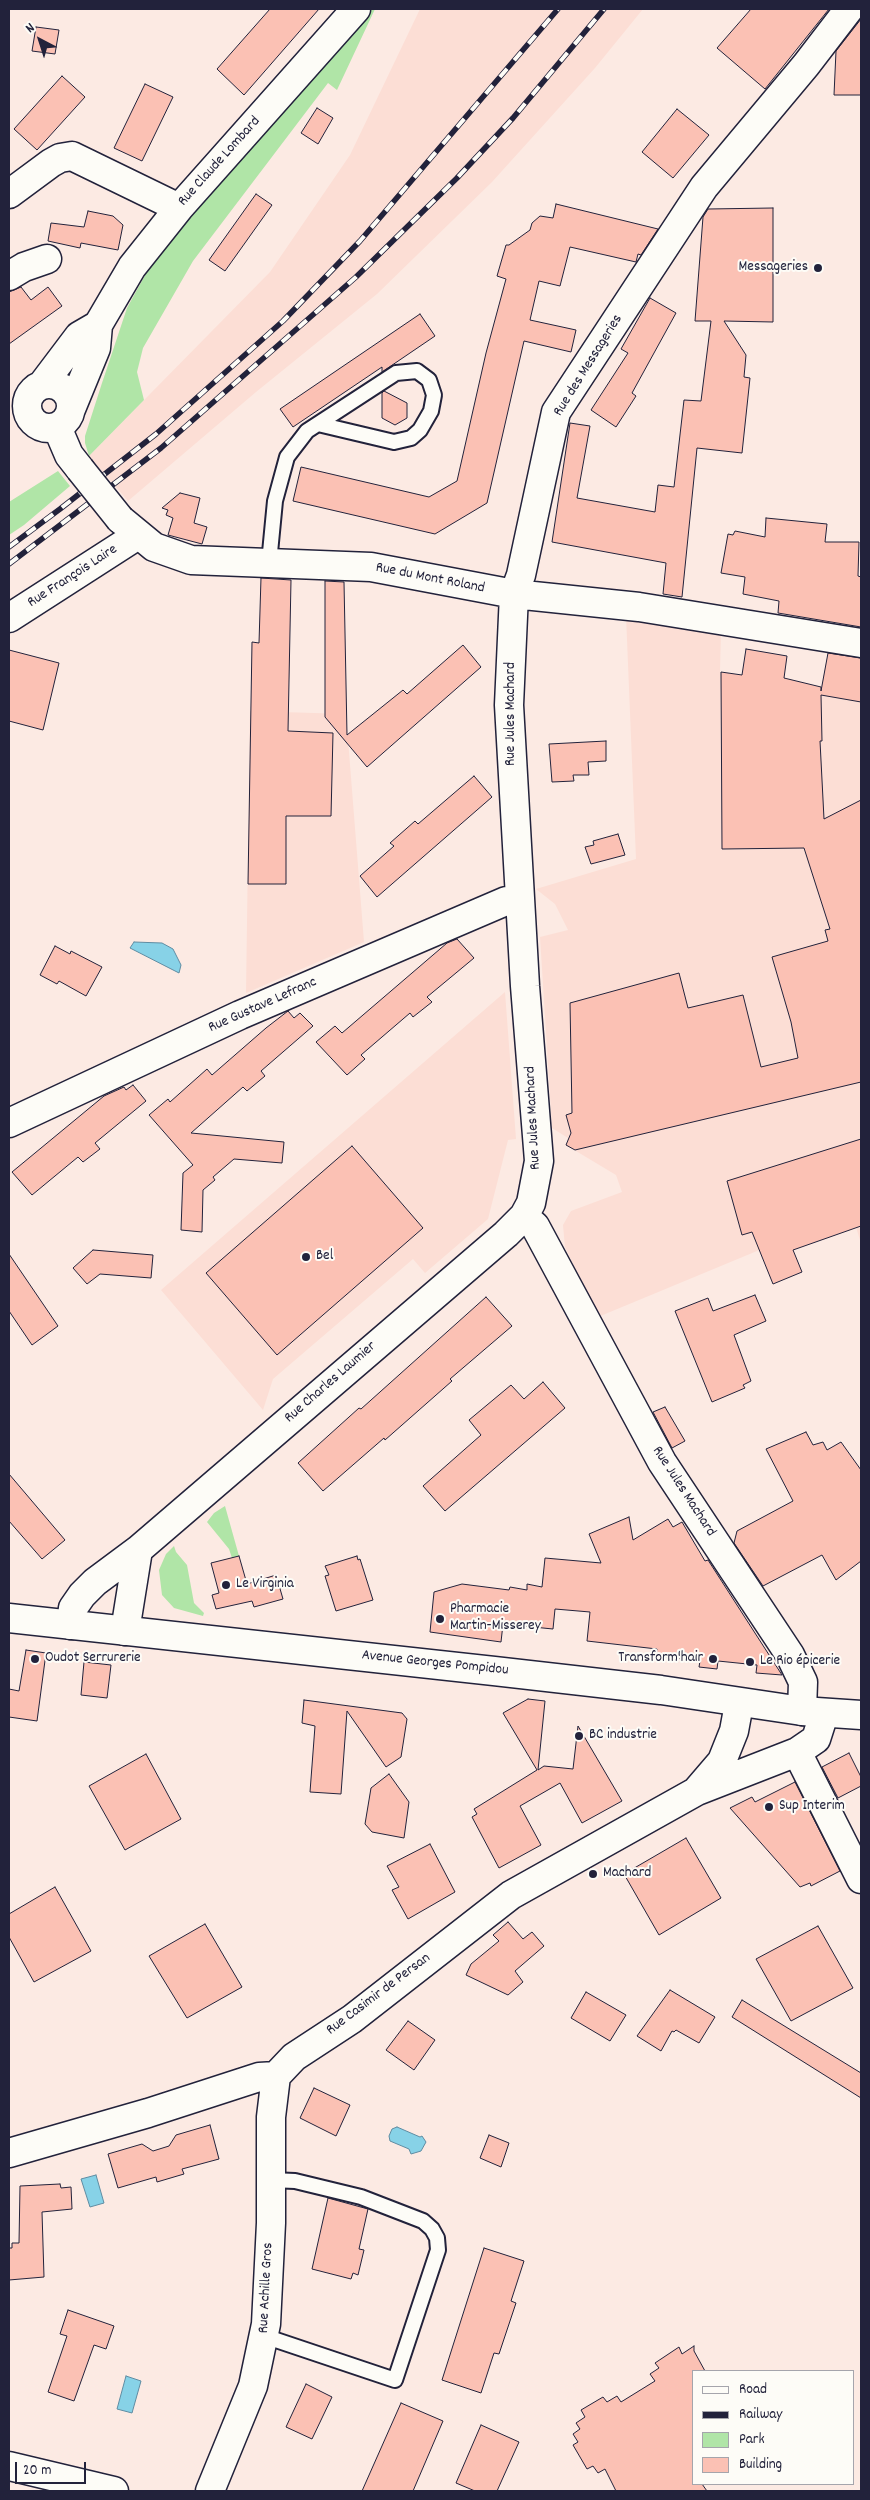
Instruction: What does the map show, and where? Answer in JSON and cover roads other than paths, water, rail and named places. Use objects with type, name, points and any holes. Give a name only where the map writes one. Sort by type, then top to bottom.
[{"type":"street","name":"Rue Claude Lombard","points":[[98,325],[79,336],[39,386],[31,392],[26,406],[30,419],[43,421],[96,348],[98,325],[132,267],[179,208],[356,9]]},
{"type":"street","name":"Rue des Messageries","points":[[514,594],[522,575],[556,412],[704,187],[849,9]]},
{"type":"street","points":[[9,194],[51,163],[60,158],[72,156],[179,208]]},
{"type":"street","points":[[9,276],[24,267],[47,259]]},
{"type":"street","points":[[9,389],[56,385],[63,389],[68,394],[43,421]]},
{"type":"street","name":"Rue du Mont Roland","points":[[43,421],[80,469],[129,527],[154,547],[191,560],[371,567],[514,594],[639,607],[861,643]]},
{"type":"street","name":"Rue François Laire","points":[[9,618],[129,527]]},
{"type":"street","name":"Rue Jules Machard","points":[[514,594],[509,726],[539,1161],[531,1203],[524,1216],[535,1226],[662,1462],[790,1655],[803,1682],[813,1713]]},
{"type":"street","name":"Rue Gustave Lefranc","points":[[9,1123],[254,1009],[506,901],[520,899]]},
{"type":"street","name":"Rue Charles Laumier","points":[[71,1625],[73,1608],[82,1595],[102,1576],[138,1550],[524,1216]]},
{"type":"street","points":[[125,1631],[138,1550]]},
{"type":"street","name":"Avenue Georges Pompidou","points":[[9,1618],[602,1683],[739,1704],[813,1713],[861,1715]]},
{"type":"street","name":"Rue Casimir de Persan","points":[[697,1791],[722,1762],[734,1730],[739,1704]]},
{"type":"street","name":"Rue Casimir de Persan","points":[[276,2076],[294,2057],[352,2019],[511,1895],[697,1791],[797,1752],[816,1739],[813,1713]]},
{"type":"street","points":[[797,1752],[861,1879]]},
{"type":"street","points":[[9,2154],[258,2077],[276,2076]]},
{"type":"street","name":"Rue Achille Gros","points":[[210,2491],[253,2386],[264,2336],[271,2180],[271,2117],[276,2076]]},
{"type":"street","points":[[9,2466],[114,2491]]},
{"type":"lane","points":[[269,563],[275,502],[287,457],[307,430],[396,373],[417,372],[429,380],[434,395],[431,411],[420,430],[411,438],[394,442],[318,424]]},
{"type":"lane","points":[[264,2336],[395,2380],[438,2250],[437,2238],[432,2229],[423,2221],[361,2197],[295,2181],[271,2180]]},
{"type":"water","points":[[134,942],[162,943],[173,949],[181,965],[179,973],[130,948]]},
{"type":"water","points":[[397,2127],[420,2137],[422,2136],[426,2142],[421,2151],[411,2154],[409,2149],[390,2141],[389,2136],[392,2129]]},
{"type":"water","points":[[96,2175],[104,2203],[90,2207],[81,2179]]},
{"type":"water","points":[[126,2376],[141,2381],[132,2413],[117,2409]]},
{"type":"railway","points":[[9,547],[156,434],[283,321],[360,241],[558,9]]},
{"type":"railway","points":[[9,564],[161,448],[356,277],[457,178],[513,118],[604,9]]},
{"type":"place","name":"Messageries","points":[[818,268]]},
{"type":"place","name":"Bel","points":[[306,1257]]},
{"type":"place","name":"Le Virginia","points":[[226,1585]]},
{"type":"place","name":"Pharmacie Martin-Misserey","points":[[440,1619]]},
{"type":"place","name":"Oudot Serrurerie","points":[[35,1659]]},
{"type":"place","name":"Transform'hair","points":[[713,1659]]},
{"type":"place","name":"Le Rio épicerie","points":[[750,1662]]},
{"type":"place","name":"BC industrie","points":[[579,1736]]},
{"type":"place","name":"Sup Interim","points":[[769,1807]]},
{"type":"place","name":"Machard","points":[[593,1874]]}]
